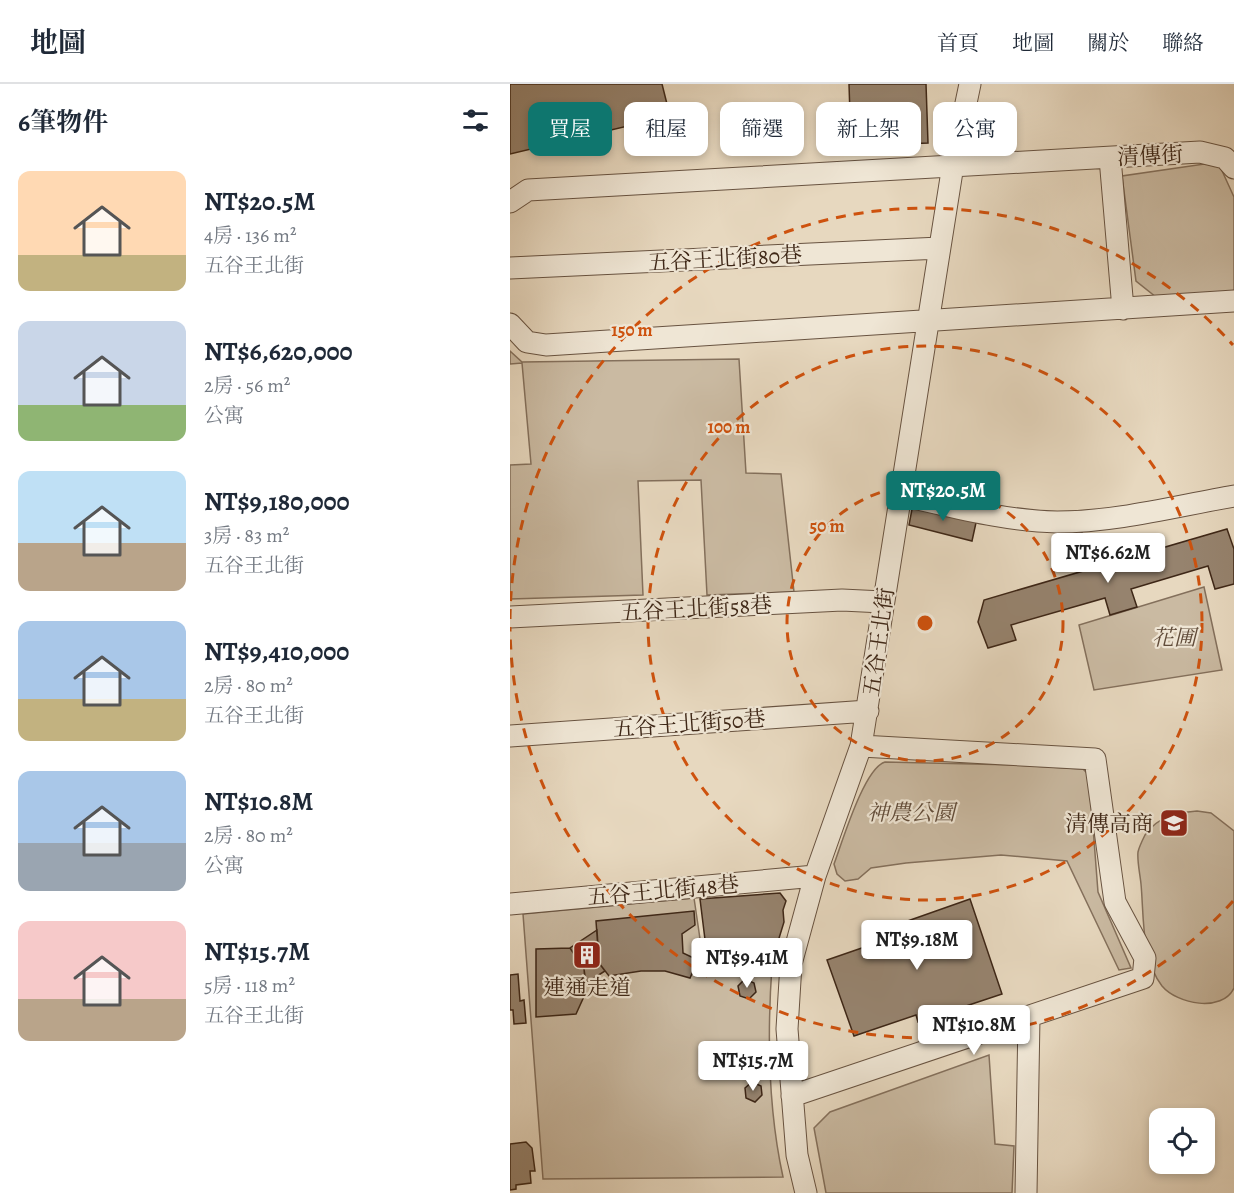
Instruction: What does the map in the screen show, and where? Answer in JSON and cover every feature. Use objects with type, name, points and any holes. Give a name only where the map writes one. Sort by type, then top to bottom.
[{"type":"street","name":"五谷王北街","points":[[806,1193],[797,1155],[786,1029],[788,985],[794,951],[815,876],[861,746],[953,165],[970,84]]},
{"type":"street","name":"清傳街","points":[[510,202],[528,190],[1200,152],[1225,158],[1234,168]]},
{"type":"street","points":[[1110,158],[1123,309]]},
{"type":"street","name":"五谷王北街80巷","points":[[510,268],[940,248]]},
{"type":"street","points":[[510,324],[527,342],[546,345],[1234,301]]},
{"type":"street","points":[[900,495],[977,512],[1057,522],[1104,518],[1234,496]]},
{"type":"street","name":"五谷王北街58巷","points":[[510,617],[842,600],[883,602]]},
{"type":"street","name":"五谷王北街50巷","points":[[510,735],[868,711]]},
{"type":"street","points":[[792,1095],[1143,978],[1145,958],[1114,902],[1095,759],[861,746]]},
{"type":"street","name":"五谷王北街48巷","points":[[510,904],[815,876]]},
{"type":"street","points":[[1026,1193],[1029,1017]]},
{"type":"green space","points":[[1218,162],[1234,197],[1234,292],[1156,297],[1136,281],[1122,176]]},
{"type":"green space","points":[[510,351],[522,362],[739,359],[746,473],[781,474],[794,592],[707,595],[701,480],[638,481],[643,595],[510,599],[510,465],[531,464],[522,363],[510,364]]},
{"type":"green space","name":"花圃","points":[[1204,587],[1222,670],[1094,690],[1079,625]]},
{"type":"green space","name":"神農公園","points":[[885,762],[1083,769],[1089,775],[1098,892],[1131,968],[1119,970],[1067,861],[1001,855],[906,863],[871,868],[858,879],[845,881],[837,874],[834,864],[862,791],[877,767]]},
{"type":"green space","points":[[1197,811],[1211,813],[1234,831],[1234,988],[1220,1001],[1210,1003],[1188,1001],[1178,997],[1162,986],[1155,975],[1145,937],[1138,859],[1144,837],[1156,824],[1175,814]]},
{"type":"green space","points":[[694,898],[704,966],[721,971],[738,972],[772,966],[770,1072],[774,1125],[783,1177],[543,1179],[523,914]]},
{"type":"green space","points":[[989,1055],[995,1144],[1014,1146],[1012,1193],[826,1193],[814,1128],[830,1112]]},
{"type":"building","points":[[510,84],[662,84],[666,102],[624,102],[624,127],[612,130],[612,102],[528,102],[528,150],[510,154]]},
{"type":"building","points":[[849,84],[926,84],[928,143],[921,143],[921,102],[850,102]]},
{"type":"building","points":[[913,504],[977,518],[972,541],[909,525]]},
{"type":"building","points":[[1227,529],[1234,549],[1234,584],[1215,589],[1208,566],[1131,589],[1137,607],[1110,615],[1105,598],[1011,625],[1016,640],[988,648],[978,622],[984,600]]},
{"type":"building","points":[[1082,533],[1083,540],[1068,542],[1068,535]]},
{"type":"building","points":[[780,893],[786,901],[783,910],[784,922],[772,961],[736,969],[718,969],[717,964],[708,964],[700,899]]},
{"type":"building","points":[[970,899],[1002,994],[918,1022],[916,1015],[854,1036],[827,960],[885,940],[882,930]]},
{"type":"building","points":[[694,911],[695,925],[682,934],[683,953],[698,960],[690,978],[665,971],[641,971],[609,976],[599,963],[596,921]]},
{"type":"building","name":"連通走道","points":[[597,930],[599,963],[605,971],[586,983],[584,969],[570,948]]},
{"type":"building","points":[[570,948],[584,969],[586,992],[576,1014],[536,1017],[536,949]]},
{"type":"building","points":[[518,974],[520,1001],[524,1000],[526,1023],[514,1024],[513,1010],[510,1010],[510,975]]},
{"type":"building","points":[[745,979],[754,983],[756,992],[749,999],[740,996],[738,986]]},
{"type":"building","points":[[752,1082],[761,1086],[762,1095],[755,1102],[746,1098],[745,1088]]},
{"type":"building","points":[[526,1142],[532,1148],[535,1171],[530,1171],[531,1183],[516,1185],[516,1189],[510,1190],[510,1144]]},
{"type":"place","name":"清傳高商","points":[[1174,823]]},
{"type":"place","name":"連通走道","points":[[587,955]]}]
